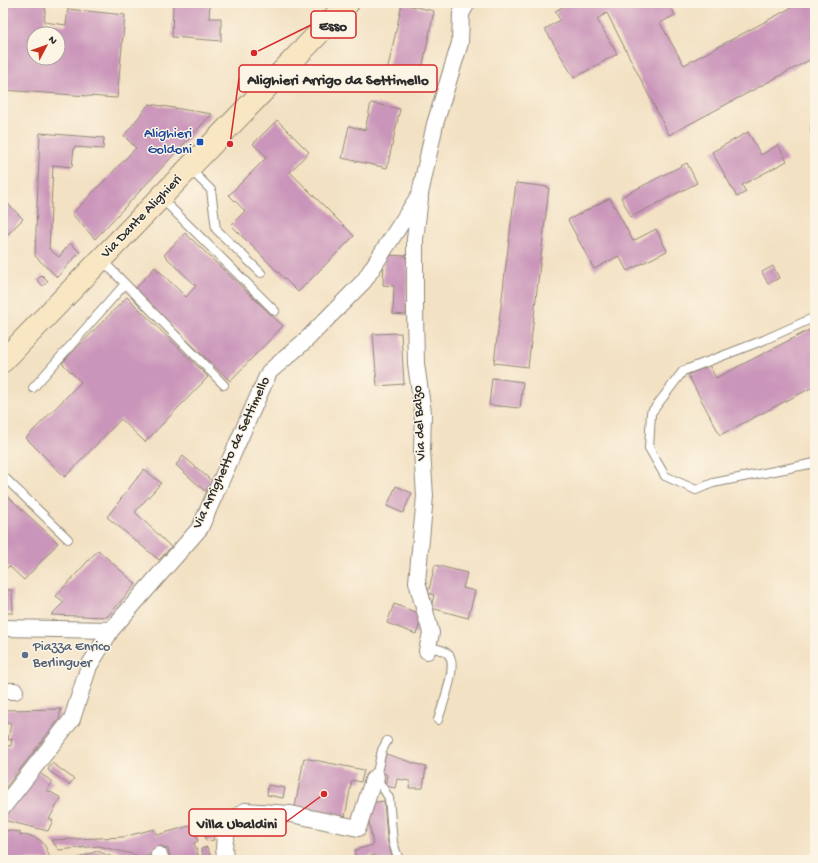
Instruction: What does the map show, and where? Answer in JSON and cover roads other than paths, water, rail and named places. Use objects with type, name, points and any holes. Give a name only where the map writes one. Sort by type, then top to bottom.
[{"type":"main road","name":"Via Dante Alighieri","points":[[3,361],[348,3]]},
{"type":"street","name":"Via Arrighetto da Settimello","points":[[3,807],[72,719],[89,666],[111,630],[200,528],[269,372],[305,341],[364,281],[420,194],[435,124],[460,43],[461,14],[467,3]]},
{"type":"street","name":"Via del Balzo","points":[[420,194],[415,239],[415,312],[416,364],[423,413],[422,451],[425,496],[417,582],[431,633],[428,649]]},
{"type":"street","points":[[3,628],[111,630]]},
{"type":"street","points":[[226,860],[224,853],[225,837],[231,824],[246,811],[291,814],[358,828],[372,780],[376,777]]},
{"type":"lane","points":[[190,168],[211,190],[216,229],[260,273]]},
{"type":"lane","points":[[161,198],[275,311]]},
{"type":"lane","points":[[102,259],[224,385]]},
{"type":"lane","points":[[33,388],[125,284]]},
{"type":"lane","points":[[815,317],[764,340],[683,372],[651,413],[649,448],[665,476],[696,490],[713,483],[815,463]]},
{"type":"lane","points":[[3,476],[68,539]]},
{"type":"lane","points":[[428,649],[446,653],[452,660],[451,674],[438,720]]},
{"type":"lane","points":[[387,741],[382,750],[376,777],[389,798],[393,843],[399,860]]},
{"type":"place","name":"Esso","points":[[254,53]]},
{"type":"place","name":"Alighieri Goldoni","points":[[200,142]]},
{"type":"place","name":"Alighieri Arrigo da Settimello","points":[[230,144]]},
{"type":"place","name":"Piazza Enrico Berlinguer","points":[[25,655]]},
{"type":"place","name":"Villa Ubaldini","points":[[324,794]]}]
